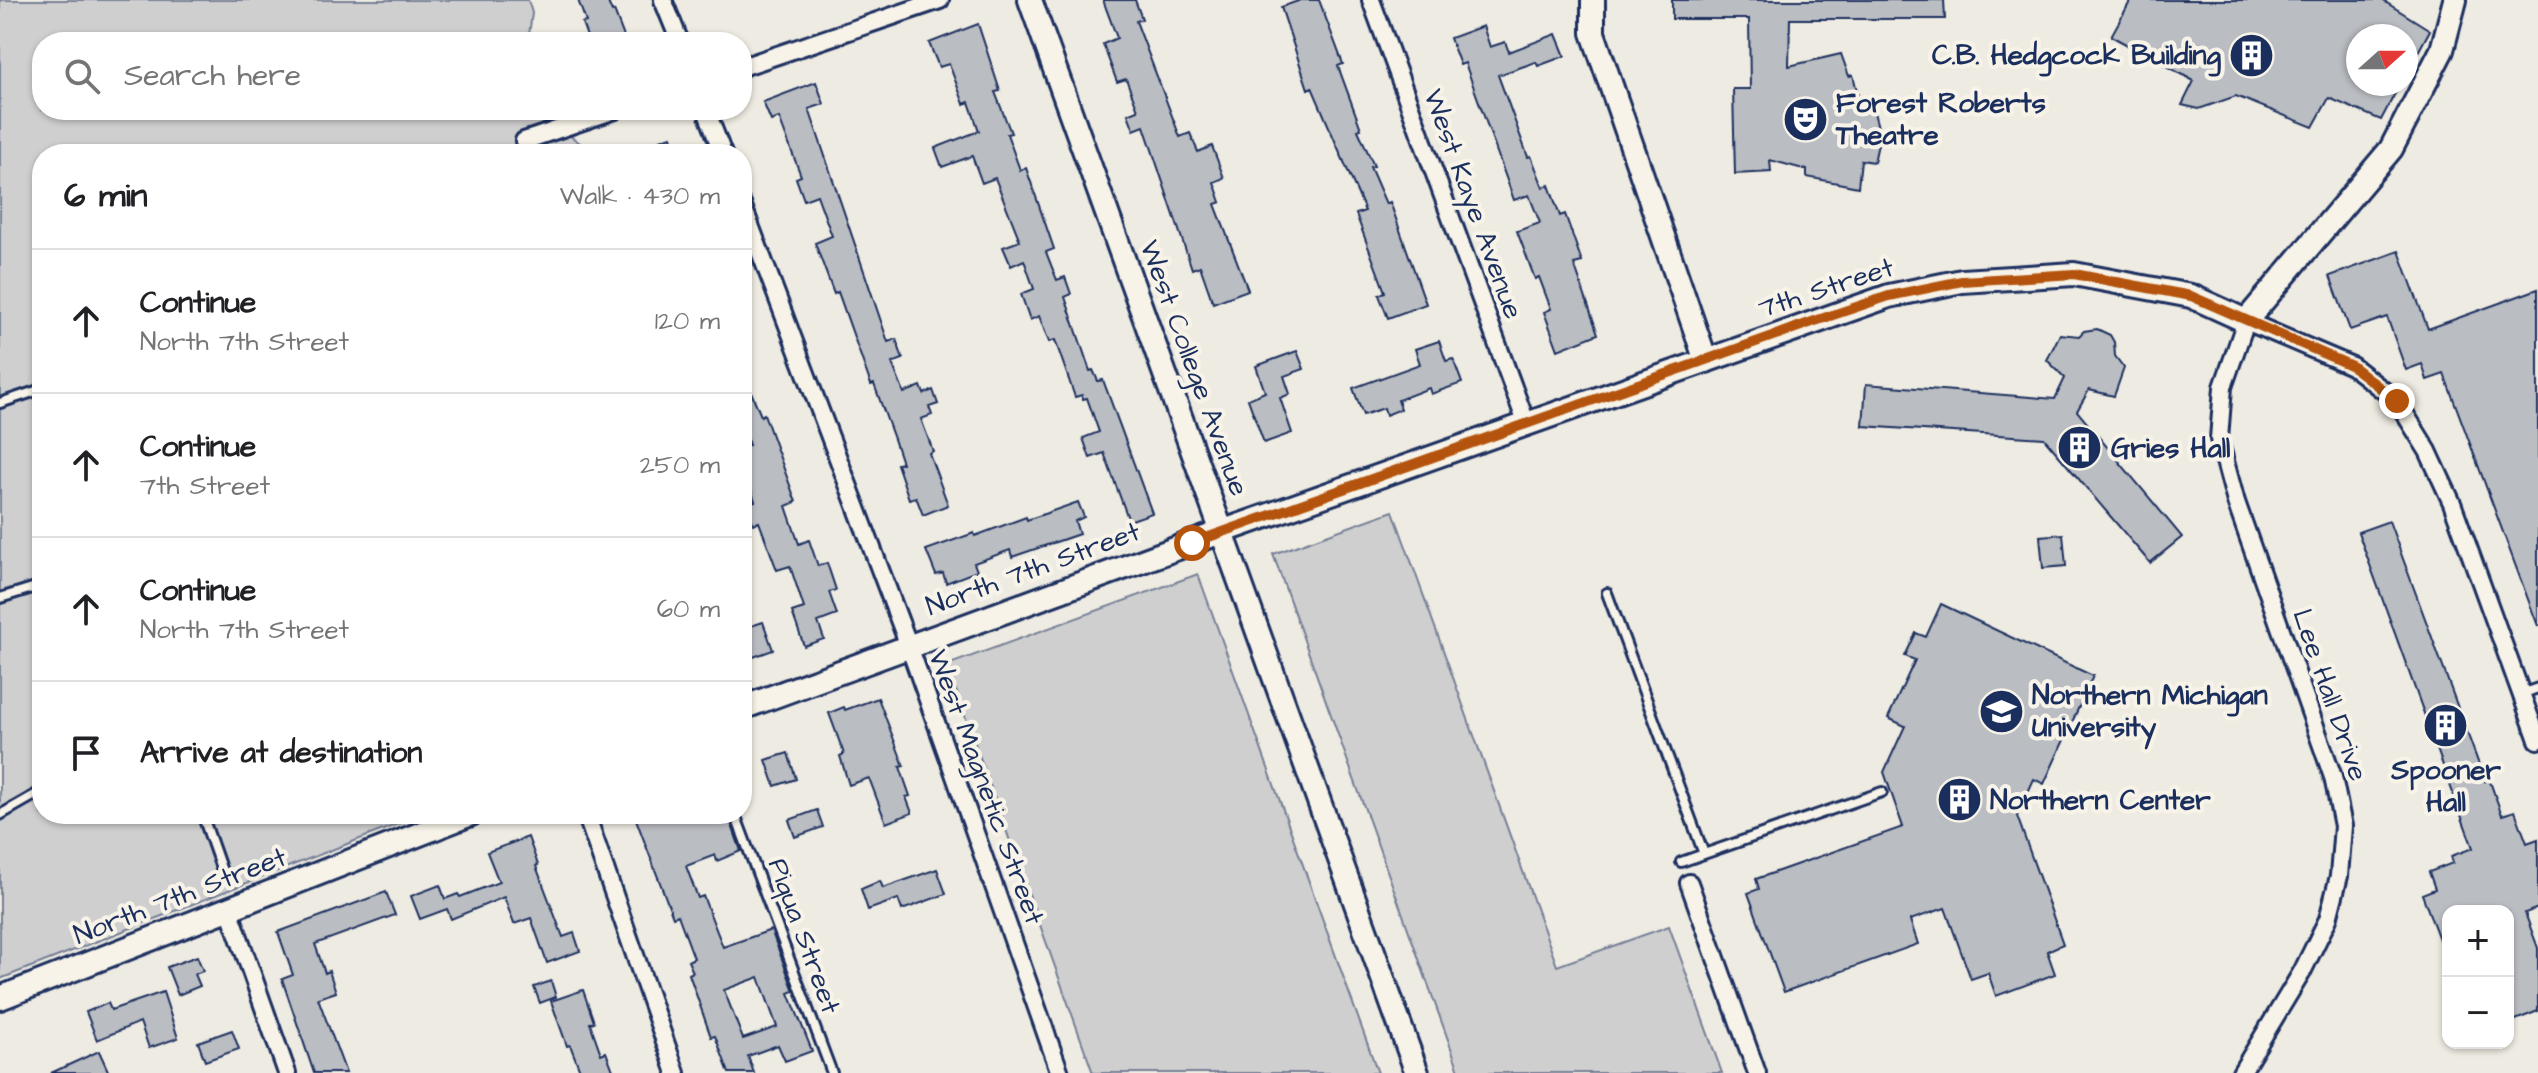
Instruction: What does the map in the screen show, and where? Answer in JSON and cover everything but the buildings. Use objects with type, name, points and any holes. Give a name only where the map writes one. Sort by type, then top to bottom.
[{"type":"street","points":[[663,0],[676,32]]},
{"type":"street","points":[[752,64],[940,0]]},
{"type":"street","name":"West College Avenue","points":[[1030,0],[1417,1073]]},
{"type":"street","name":"West Kaye Avenue","points":[[1371,0],[1527,425]]},
{"type":"street","points":[[1593,0],[1593,33],[1706,361]]},
{"type":"street","points":[[2455,0],[2442,50],[2391,149],[2246,321],[2352,366],[2397,401],[2428,451],[2452,503],[2538,740]]},
{"type":"street","points":[[524,141],[586,120]]},
{"type":"street","points":[[710,120],[719,144]]},
{"type":"street","name":"West Magnetic Street","points":[[752,230],[909,646],[1060,1073]]},
{"type":"street","name":"7th Street","points":[[1527,425],[1889,296],[1962,281],[2074,274],[2191,296],[2246,321]]},
{"type":"street","name":"Lee Hall Drive","points":[[2241,1073],[2302,972],[2328,919],[2339,876],[2343,826],[2333,777],[2236,502],[2219,439],[2223,387],[2246,321]]},
{"type":"street","name":"North 7th Street","points":[[752,704],[1221,532],[1527,425]]},
{"type":"street","name":"North 7th Street","points":[[0,998],[446,824]]},
{"type":"street","points":[[589,824],[676,1073]]},
{"type":"street","points":[[1689,883],[1757,1073]]},
{"type":"street","points":[[229,909],[287,1073]]},
{"type":"lane","points":[[0,403],[32,392]]},
{"type":"lane","points":[[0,598],[32,588]]},
{"type":"lane","points":[[1607,593],[1704,854]]},
{"type":"lane","points":[[2521,694],[2538,688]]},
{"type":"lane","points":[[1681,862],[1882,792]]},
{"type":"lane","points":[[0,815],[32,797]]},
{"type":"lane","points":[[206,824],[223,874]]},
{"type":"lane","name":"Piqua Street","points":[[739,824],[832,1073]]},
{"type":"shaded area","points":[[0,0],[528,0],[532,13],[529,32],[32,32],[32,120],[548,120],[581,144],[32,144],[32,824],[398,824],[0,979]]},
{"type":"shaded area","points":[[1393,511],[1557,966],[1669,926],[1722,1073],[1460,1073],[1273,554]]},
{"type":"shaded area","points":[[1198,574],[1378,1073],[1093,1073],[947,665]]},
{"type":"place","name":"C.B. Hedgcock Building","points":[[2252,55]]},
{"type":"place","name":"Forest Roberts Theatre","points":[[1805,119]]},
{"type":"place","name":"Gries Hall","points":[[2080,448]]},
{"type":"place","name":"Northern Michigan University","points":[[2001,711]]},
{"type":"place","name":"Spooner Hall","points":[[2446,725]]},
{"type":"place","name":"Northern Center","points":[[1959,800]]},
{"type":"route","points":[[1192,543],[1815,321],[1889,296],[1962,281],[2074,274],[2191,296],[2352,366],[2397,401]]}]
